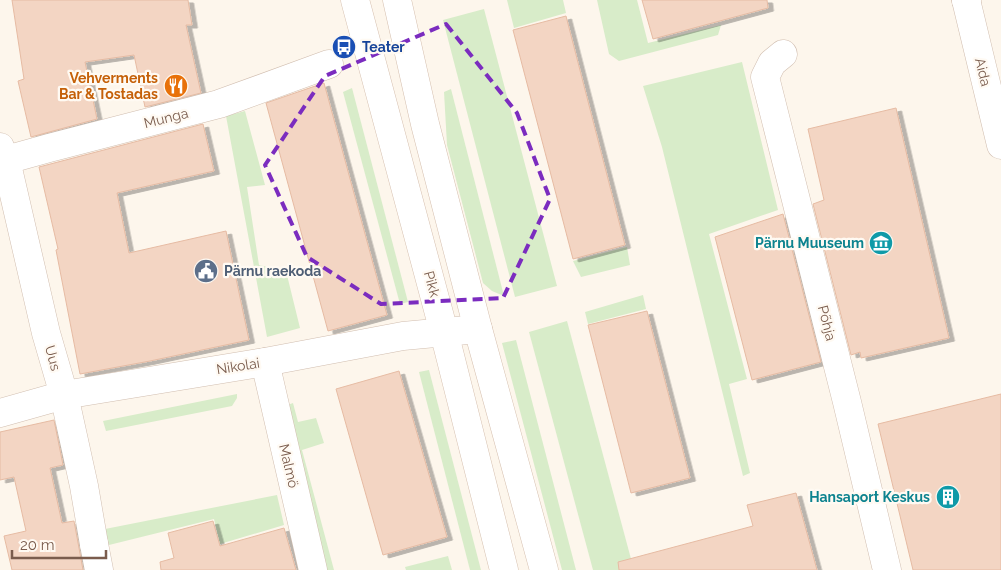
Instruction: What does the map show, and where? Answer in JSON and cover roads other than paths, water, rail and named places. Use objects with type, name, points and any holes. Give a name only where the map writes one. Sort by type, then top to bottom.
[{"type":"street","name":"Pikk","points":[[355,0],[444,332],[504,570]]},
{"type":"street","points":[[397,0],[478,329],[544,570]]},
{"type":"street","name":"Aida","points":[[966,0],[1001,145]]},
{"type":"street","name":"Põhja","points":[[783,54],[772,63],[765,77],[887,570]]},
{"type":"street","name":"Munga","points":[[2,157],[49,148],[219,104],[329,64]]},
{"type":"street","name":"Uus","points":[[2,157],[46,333],[64,395],[84,486],[96,557]]},
{"type":"street","name":"Nikolai","points":[[0,414],[64,395],[265,362],[403,336],[478,329]]},
{"type":"street","name":"Malmö","points":[[265,362],[313,570]]},
{"type":"place","name":"Teater","points":[[344,47]]},
{"type":"place","name":"Vehverments Bar & Tostadas","points":[[176,86]]},
{"type":"place","name":"Pärnu Muuseum","points":[[881,243]]},
{"type":"place","name":"Pärnu raekoda","points":[[206,271]]},
{"type":"place","name":"Hansaport Keskus","points":[[948,497]]}]
